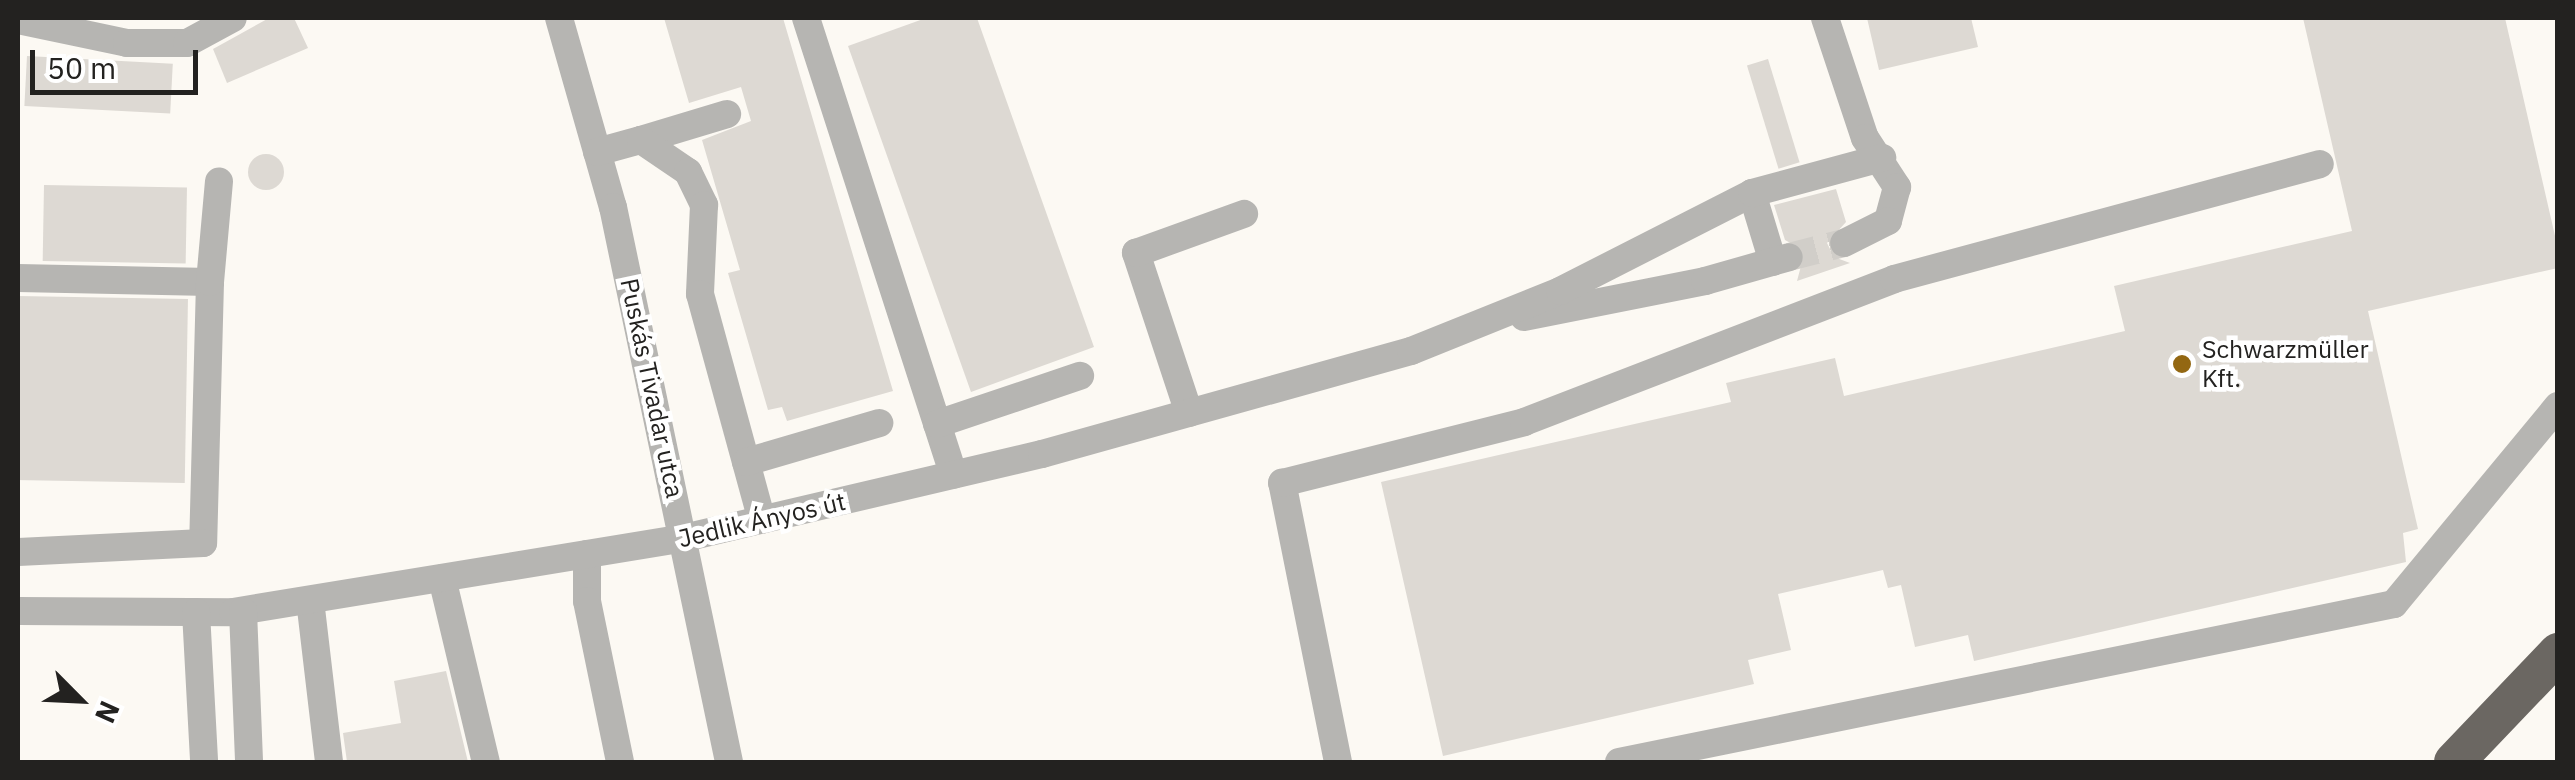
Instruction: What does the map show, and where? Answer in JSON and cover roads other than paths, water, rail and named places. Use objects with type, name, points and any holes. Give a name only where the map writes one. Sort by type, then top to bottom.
[{"type":"highway","points":[[2454,762],[2481,728],[2558,652]]},
{"type":"highway","points":[[2428,762],[2481,728]]},
{"type":"street","points":[[18,20],[127,43],[187,43],[233,18]]},
{"type":"street","name":"Puskás Tivadar utca","points":[[559,18],[597,152],[684,538],[728,762]]},
{"type":"street","points":[[806,18],[954,475]]},
{"type":"street","points":[[1825,18],[1853,110],[1898,187],[1896,204],[1876,230],[1844,243]]},
{"type":"street","points":[[597,152],[728,114]]},
{"type":"street","points":[[641,140],[688,172],[704,205],[700,294],[762,520]]},
{"type":"street","points":[[1488,322],[1752,193],[1882,158]]},
{"type":"street","points":[[1338,762],[1282,483],[1524,422],[1894,279],[2320,164]]},
{"type":"street","points":[[18,552],[203,543],[210,282],[219,181]]},
{"type":"street","points":[[1488,322],[1635,297],[1781,260],[1752,193]]},
{"type":"street","points":[[1189,413],[1136,253],[1244,214]]},
{"type":"street","points":[[18,278],[210,282]]},
{"type":"street","name":"Jedlik Ányos út","points":[[18,611],[242,611],[684,538],[954,475],[1189,413],[1411,351],[1488,322]]},
{"type":"street","points":[[938,424],[1080,376]]},
{"type":"street","points":[[1619,762],[2394,604],[2558,406]]},
{"type":"street","points":[[746,462],[879,423]]},
{"type":"street","points":[[588,554],[587,600],[620,762]]},
{"type":"street","points":[[442,578],[486,762]]},
{"type":"street","points":[[310,600],[330,762]]},
{"type":"street","points":[[242,611],[249,762]]},
{"type":"street","points":[[196,612],[204,762]]},
{"type":"tunnel","points":[[1789,257],[1844,243]]},
{"type":"place","name":"Schwarzmüller Kft.","points":[[2182,364]]}]
